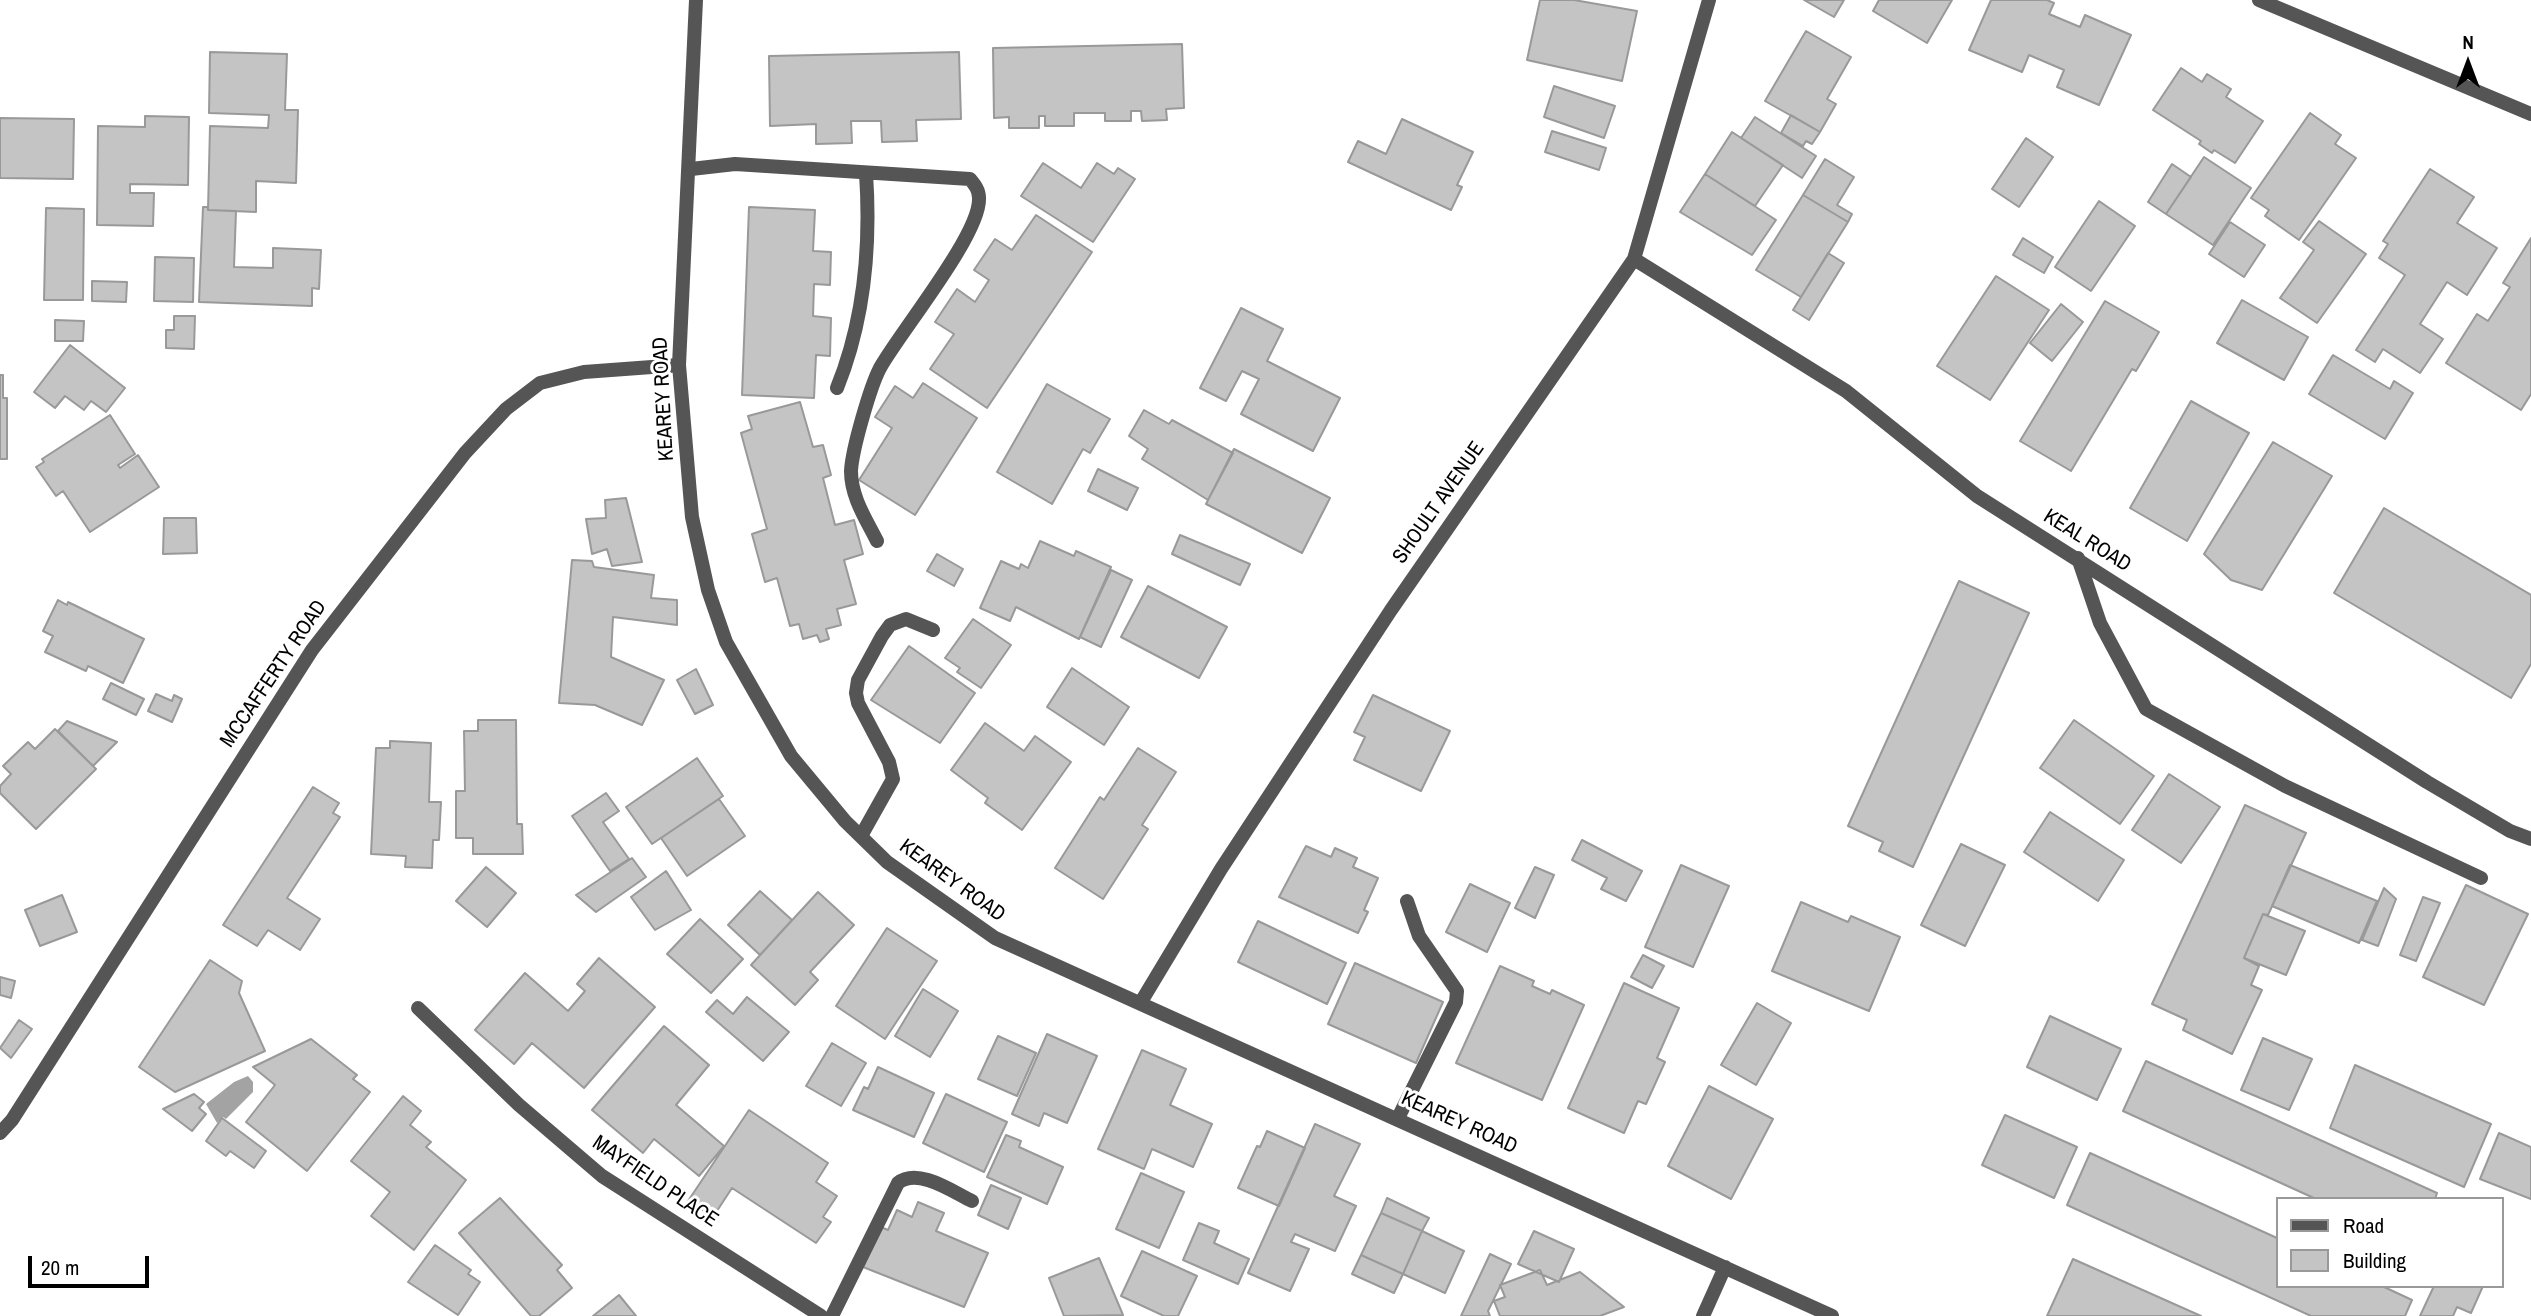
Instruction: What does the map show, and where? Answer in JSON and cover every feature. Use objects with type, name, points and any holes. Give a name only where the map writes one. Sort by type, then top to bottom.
[{"type":"street","name":"KEAREY ROAD","points":[[696,0],[691,169],[679,365],[692,517],[708,590],[726,642],[791,756],[887,862],[995,938],[1832,1316]]},
{"type":"street","name":"SHOULT AVENUE","points":[[1141,1002],[1221,869],[1391,610],[1634,259],[1709,0]]},
{"type":"street","points":[[2259,0],[2531,114]]},
{"type":"street","points":[[691,169],[735,164],[970,179],[977,187],[979,198],[967,233],[893,347],[870,394],[851,470],[856,500],[877,541]]},
{"type":"street","points":[[837,387],[856,334],[863,303],[869,213],[866,173]]},
{"type":"street","name":"KEAL ROAD","points":[[1634,259],[1837,385],[1977,496],[2427,782],[2510,831],[2531,839]]},
{"type":"street","name":"MCCAFFERTY ROAD","points":[[0,1133],[12,1121],[312,650],[465,453],[506,409],[540,383],[584,372],[679,365]]},
{"type":"street","points":[[2078,558],[2100,623],[2146,709],[2285,786],[2481,878]]},
{"type":"street","points":[[861,836],[893,779],[889,762],[858,703],[858,680],[890,625],[906,619],[933,630]]},
{"type":"street","points":[[1398,1118],[1456,1002],[1457,992],[1419,936],[1407,901]]},
{"type":"street","name":"MAYFIELD PLACE","points":[[418,1008],[519,1105],[602,1176],[821,1316]]},
{"type":"street","points":[[832,1316],[898,1183],[912,1178],[929,1181],[972,1201]]},
{"type":"street","points":[[1703,1316],[1725,1267]]},
{"type":"shaded area","points":[[248,1076],[253,1082],[253,1092],[226,1119],[223,1117],[217,1123],[206,1104],[234,1082]]},
{"type":"building","points":[[1540,0],[1574,0],[1637,11],[1622,81],[1527,60]]},
{"type":"building","points":[[1804,0],[1844,0],[1834,17]]},
{"type":"building","points":[[1879,0],[1952,0],[1927,43],[1873,11]]},
{"type":"building","points":[[1991,0],[2047,0],[2054,3],[2049,14],[2080,27],[2085,15],[2131,35],[2099,105],[2057,87],[2064,70],[2029,55],[2022,72],[1969,50]]},
{"type":"building","points":[[1806,31],[1851,57],[1827,99],[1836,104],[1820,132],[1765,101]]},
{"type":"building","points":[[1182,44],[1184,108],[1166,109],[1167,120],[1142,121],[1141,111],[1131,111],[1131,121],[1105,121],[1105,113],[1074,113],[1074,126],[1045,126],[1045,116],[1039,116],[1039,128],[1009,128],[1009,117],[994,118],[993,48]]},
{"type":"building","points":[[210,52],[287,54],[285,110],[298,110],[296,183],[256,181],[256,212],[208,210],[210,126],[268,128],[269,115],[209,113]]},
{"type":"building","points":[[959,52],[961,119],[916,120],[917,141],[882,142],[881,121],[851,121],[852,143],[816,144],[816,124],[770,126],[769,56]]},
{"type":"building","points":[[2181,68],[2202,82],[2207,74],[2231,89],[2226,97],[2263,121],[2235,163],[2214,150],[2212,153],[2199,144],[2201,141],[2153,110]]},
{"type":"building","points":[[1554,86],[1615,106],[1604,138],[1544,117]]},
{"type":"building","points":[[2310,113],[2341,135],[2335,144],[2356,158],[2299,240],[2265,216],[2269,210],[2251,198]]},
{"type":"building","points":[[1791,115],[1820,132],[1812,144],[1806,141],[1803,146],[1781,133]]},
{"type":"building","points":[[145,116],[189,117],[188,185],[130,184],[130,193],[154,193],[153,226],[97,225],[98,126],[145,127]]},
{"type":"building","points":[[1755,117],[1816,156],[1802,178],[1741,138]]},
{"type":"building","points":[[0,118],[74,119],[73,179],[0,178]]},
{"type":"building","points":[[1402,119],[1473,152],[1457,185],[1462,187],[1451,210],[1348,162],[1358,141],[1386,154]]},
{"type":"building","points":[[1552,131],[1606,148],[1599,170],[1545,152]]},
{"type":"building","points":[[1732,132],[1783,165],[1755,206],[1705,174]]},
{"type":"building","points":[[2026,138],[2053,157],[2019,207],[1992,189]]},
{"type":"building","points":[[2204,157],[2251,188],[2213,245],[2166,214]]},
{"type":"building","points":[[1825,159],[1854,177],[1837,205],[1852,214],[1848,222],[1803,195]]},
{"type":"building","points":[[1043,163],[1081,188],[1097,163],[1114,174],[1118,168],[1135,179],[1093,242],[1021,196]]},
{"type":"building","points":[[2172,164],[2191,177],[2166,214],[2148,202]]},
{"type":"building","points":[[2430,169],[2474,197],[2457,223],[2497,248],[2467,295],[2447,282],[2420,324],[2443,339],[2420,373],[2383,349],[2375,362],[2356,350],[2405,275],[2379,258],[2388,244],[2383,241]]},
{"type":"building","points":[[1705,174],[1776,220],[1752,255],[1680,212]]},
{"type":"building","points":[[1803,195],[1848,222],[1801,297],[1756,270]]},
{"type":"building","points":[[2099,201],[2135,226],[2091,291],[2055,267]]},
{"type":"building","points":[[203,207],[208,207],[208,210],[236,211],[234,267],[273,268],[273,248],[321,250],[319,289],[312,288],[312,306],[199,302]]},
{"type":"building","points":[[749,207],[815,210],[813,251],[831,252],[830,285],[814,284],[813,316],[831,318],[830,356],[816,355],[814,398],[742,395]]},
{"type":"building","points":[[46,208],[84,209],[83,300],[44,300]]},
{"type":"building","points":[[1036,215],[1092,252],[987,408],[930,369],[954,334],[935,322],[957,289],[975,302],[989,280],[974,270],[995,239],[1012,250]]},
{"type":"building","points":[[2319,221],[2366,254],[2317,323],[2280,298],[2314,250],[2303,242]]},
{"type":"building","points":[[2230,222],[2265,245],[2244,277],[2209,254]]},
{"type":"building","points":[[2023,238],[2053,257],[2044,273],[2013,255]]},
{"type":"building","points":[[2531,238],[2531,394],[2521,410],[2446,363],[2477,314],[2488,321],[2510,287],[2503,283]]},
{"type":"building","points":[[1828,253],[1844,263],[1809,320],[1793,310]]},
{"type":"building","points":[[155,257],[194,258],[193,302],[154,301]]},
{"type":"building","points":[[1996,276],[2049,310],[1990,400],[1937,366]]},
{"type":"building","points":[[92,281],[127,282],[126,302],[92,301]]},
{"type":"building","points":[[2242,300],[2308,337],[2284,380],[2217,343]]},
{"type":"building","points":[[2105,301],[2159,332],[2136,371],[2132,369],[2071,471],[2020,441]]},
{"type":"building","points":[[2061,304],[2083,322],[2052,361],[2030,343]]},
{"type":"building","points":[[1241,308],[1283,329],[1267,361],[1340,398],[1313,451],[1241,414],[1259,379],[1242,371],[1226,401],[1200,388]]},
{"type":"building","points":[[174,316],[195,316],[194,349],[166,348],[166,330],[174,330]]},
{"type":"building","points":[[55,320],[84,321],[83,341],[55,341]]},
{"type":"building","points":[[70,345],[125,388],[106,412],[91,401],[84,410],[65,396],[55,408],[34,392]]},
{"type":"building","points":[[2333,355],[2390,389],[2394,381],[2413,393],[2385,439],[2309,394]]},
{"type":"building","points":[[0,375],[3,375],[3,398],[7,398],[7,459],[0,459]]},
{"type":"building","points":[[923,383],[977,418],[915,515],[859,480],[892,428],[875,417],[895,386],[913,398]]},
{"type":"building","points":[[1047,384],[1110,419],[1090,453],[1083,449],[1052,504],[997,472]]},
{"type":"building","points":[[2191,401],[2249,433],[2187,541],[2130,508]]},
{"type":"building","points":[[800,402],[813,447],[823,445],[831,475],[823,478],[835,525],[854,520],[863,554],[844,560],[856,604],[837,609],[841,625],[826,629],[829,639],[820,642],[817,635],[803,639],[799,624],[790,626],[777,578],[765,582],[752,534],[767,529],[741,433],[752,429],[748,416]]},
{"type":"building","points":[[1144,410],[1169,424],[1172,420],[1233,453],[1208,500],[1142,459],[1148,449],[1129,436]]},
{"type":"building","points":[[110,415],[135,454],[118,465],[120,468],[138,455],[159,487],[90,532],[63,491],[56,496],[36,467],[44,462],[42,459]]},
{"type":"building","points":[[2273,442],[2332,476],[2262,590],[2231,580],[2204,554]]},
{"type":"building","points":[[1234,449],[1330,498],[1302,553],[1206,504]]},
{"type":"building","points":[[1098,469],[1138,488],[1127,510],[1088,491]]},
{"type":"building","points":[[626,498],[642,562],[612,566],[607,549],[592,554],[586,519],[606,518],[605,500]]},
{"type":"building","points":[[2384,508],[2531,595],[2531,664],[2511,698],[2334,593]]},
{"type":"building","points":[[164,518],[196,518],[197,553],[163,554]]},
{"type":"building","points":[[1180,535],[1250,564],[1240,585],[1172,554]]},
{"type":"building","points":[[1040,541],[1074,556],[1076,551],[1111,567],[1079,639],[1016,607],[1010,621],[980,608],[1001,561],[1019,569],[1021,564],[1028,568]]},
{"type":"building","points":[[937,554],[963,569],[954,586],[927,571]]},
{"type":"building","points":[[572,560],[592,561],[594,567],[654,575],[651,598],[677,600],[677,625],[613,617],[611,657],[664,680],[642,725],[595,705],[559,703]]},
{"type":"building","points":[[1111,570],[1132,580],[1101,647],[1080,637]]},
{"type":"building","points":[[1959,581],[2029,613],[1913,867],[1879,851],[1883,842],[1848,826]]},
{"type":"building","points":[[1148,586],[1227,627],[1199,678],[1121,637]]},
{"type":"building","points":[[58,600],[67,605],[68,602],[144,639],[123,683],[88,666],[86,671],[45,652],[53,636],[43,631]]},
{"type":"building","points":[[973,619],[1011,645],[981,688],[957,672],[960,668],[945,658]]},
{"type":"building","points":[[909,646],[975,693],[940,743],[871,700]]},
{"type":"building","points":[[1072,668],[1129,707],[1104,745],[1047,707]]},
{"type":"building","points":[[696,669],[713,705],[695,714],[677,680]]},
{"type":"building","points":[[111,683],[144,699],[136,715],[103,699]]},
{"type":"building","points":[[156,694],[172,701],[174,695],[182,699],[172,722],[148,711]]},
{"type":"building","points":[[1373,695],[1450,731],[1421,791],[1354,760],[1365,737],[1354,732]]},
{"type":"building","points":[[478,720],[516,720],[517,824],[522,824],[523,854],[473,854],[473,838],[456,838],[456,791],[465,791],[464,731],[478,731]]},
{"type":"building","points":[[2074,720],[2154,776],[2120,824],[2040,768]]},
{"type":"building","points":[[67,721],[117,742],[93,766],[58,731]]},
{"type":"building","points":[[985,723],[1024,751],[1035,736],[1071,762],[1022,830],[985,803],[988,798],[951,770]]},
{"type":"building","points":[[55,729],[96,769],[36,829],[0,793],[0,786],[11,774],[3,766],[28,742],[35,749]]},
{"type":"building","points":[[390,741],[431,743],[429,802],[441,802],[439,840],[433,840],[432,868],[405,867],[406,856],[371,854],[376,748],[390,748]]},
{"type":"building","points":[[1138,748],[1176,772],[1142,825],[1148,829],[1103,899],[1055,868],[1100,797],[1104,800]]},
{"type":"building","points":[[697,758],[723,796],[652,844],[626,807]]},
{"type":"building","points":[[2169,774],[2220,807],[2181,863],[2132,830]]},
{"type":"building","points":[[313,787],[339,803],[333,813],[340,817],[287,898],[320,919],[300,950],[268,930],[257,946],[223,925]]},
{"type":"building","points":[[606,793],[619,811],[603,822],[629,859],[610,871],[572,816]]},
{"type":"building","points":[[719,799],[745,836],[687,876],[661,838]]},
{"type":"building","points":[[2245,805],[2306,833],[2268,915],[2263,914],[2244,958],[2259,966],[2251,985],[2262,990],[2232,1054],[2183,1030],[2187,1020],[2152,1004]]},
{"type":"building","points":[[2050,812],[2124,860],[2098,901],[2024,852]]},
{"type":"building","points":[[1582,840],[1642,871],[1626,901],[1601,889],[1607,878],[1572,860]]},
{"type":"building","points":[[1961,844],[2005,865],[1965,946],[1921,925]]},
{"type":"building","points":[[1306,846],[1331,857],[1335,848],[1357,858],[1353,867],[1378,878],[1364,910],[1368,912],[1358,933],[1279,897]]},
{"type":"building","points":[[632,858],[646,877],[596,912],[576,895]]},
{"type":"building","points":[[1681,865],[1729,886],[1693,967],[1645,947]]},
{"type":"building","points":[[2290,865],[2377,901],[2359,943],[2272,906]]},
{"type":"building","points":[[486,867],[516,893],[487,927],[456,901]]},
{"type":"building","points":[[1535,867],[1554,875],[1535,918],[1515,908]]},
{"type":"building","points":[[666,871],[691,910],[655,930],[631,897]]},
{"type":"building","points":[[1470,884],[1510,903],[1487,952],[1446,932]]},
{"type":"building","points":[[2466,885],[2528,914],[2484,1005],[2423,977]]},
{"type":"building","points":[[2384,888],[2396,899],[2378,946],[2362,940]]},
{"type":"building","points":[[760,891],[792,920],[760,955],[728,925]]},
{"type":"building","points":[[818,892],[854,925],[810,972],[818,980],[795,1005],[751,965]]},
{"type":"building","points":[[62,895],[77,932],[40,946],[25,910]]},
{"type":"building","points":[[2423,897],[2440,903],[2416,961],[2400,955]]},
{"type":"building","points":[[1801,902],[1848,922],[1851,916],[1900,937],[1869,1011],[1772,971]]},
{"type":"building","points":[[2263,914],[2305,931],[2286,975],[2244,958]]},
{"type":"building","points":[[700,919],[743,959],[711,993],[667,954]]},
{"type":"building","points":[[1258,921],[1346,963],[1327,1004],[1238,962]]},
{"type":"building","points":[[887,928],[937,961],[885,1039],[836,1006]]},
{"type":"building","points":[[1643,955],[1664,966],[1652,988],[1631,977]]},
{"type":"building","points":[[599,958],[655,1007],[584,1088],[532,1043],[514,1064],[475,1030],[525,973],[568,1011],[585,991],[577,984]]},
{"type":"building","points":[[210,960],[242,981],[239,993],[265,1051],[175,1092],[139,1067]]},
{"type":"building","points":[[1355,963],[1443,1002],[1416,1063],[1328,1024]]},
{"type":"building","points":[[1500,966],[1534,981],[1532,986],[1550,994],[1552,990],[1584,1005],[1542,1100],[1456,1063]]},
{"type":"building","points":[[0,977],[15,981],[11,998],[0,995]]},
{"type":"building","points":[[1624,983],[1679,1008],[1657,1058],[1665,1062],[1646,1104],[1638,1101],[1624,1133],[1568,1108]]},
{"type":"building","points":[[923,989],[958,1011],[930,1057],[895,1036]]},
{"type":"building","points":[[747,997],[789,1032],[763,1061],[706,1012],[717,1000],[733,1014]]},
{"type":"building","points":[[1757,1003],[1791,1023],[1756,1085],[1721,1065]]},
{"type":"building","points":[[2050,1016],[2121,1049],[2097,1100],[2027,1067]]},
{"type":"building","points":[[19,1020],[32,1029],[11,1058],[0,1048]]},
{"type":"building","points":[[664,1026],[709,1065],[676,1105],[724,1146],[699,1176],[654,1139],[643,1153],[592,1110]]},
{"type":"building","points":[[1047,1034],[1097,1056],[1067,1123],[1044,1113],[1039,1126],[1012,1114]]},
{"type":"building","points":[[998,1036],[1036,1053],[1017,1096],[978,1079]]},
{"type":"building","points":[[2263,1038],[2312,1059],[2289,1110],[2241,1090]]},
{"type":"building","points":[[311,1039],[357,1075],[353,1079],[370,1092],[307,1171],[246,1122],[275,1085],[253,1067]]},
{"type":"building","points":[[832,1043],[866,1063],[841,1106],[806,1086]]},
{"type":"building","points":[[1142,1050],[1186,1069],[1170,1105],[1212,1124],[1193,1167],[1152,1149],[1144,1169],[1098,1149]]},
{"type":"building","points":[[2146,1061],[2437,1193],[2436,1197],[2312,1197],[2123,1111]]},
{"type":"building","points":[[2355,1065],[2491,1124],[2464,1187],[2330,1128]]},
{"type":"building","points":[[878,1067],[934,1093],[914,1137],[853,1110],[864,1087],[868,1089]]},
{"type":"building","points":[[1709,1086],[1773,1119],[1731,1199],[1668,1166]]},
{"type":"building","points":[[194,1094],[204,1102],[199,1108],[206,1114],[192,1131],[163,1109]]},
{"type":"building","points":[[946,1094],[1007,1122],[984,1172],[923,1143]]},
{"type":"building","points":[[403,1096],[421,1111],[410,1125],[431,1142],[426,1147],[466,1180],[414,1250],[371,1216],[390,1192],[351,1161]]},
{"type":"building","points":[[749,1110],[828,1163],[816,1182],[837,1196],[823,1217],[831,1222],[816,1243],[732,1188],[713,1217],[688,1201]]},
{"type":"building","points":[[2005,1115],[2077,1147],[2054,1198],[1982,1165]]},
{"type":"building","points":[[222,1118],[266,1151],[254,1168],[230,1151],[226,1156],[206,1141]]},
{"type":"building","points":[[1315,1124],[1360,1144],[1334,1196],[1356,1206],[1335,1251],[1295,1234],[1291,1242],[1309,1249],[1290,1291],[1248,1273]]},
{"type":"building","points":[[1267,1131],[1305,1148],[1279,1206],[1238,1188],[1257,1146],[1260,1147]]},
{"type":"building","points":[[2499,1133],[2531,1147],[2531,1199],[2480,1179]]},
{"type":"building","points":[[1006,1135],[1021,1141],[1019,1147],[1063,1167],[1047,1204],[987,1177]]},
{"type":"building","points":[[2090,1153],[2276,1238],[2276,1288],[2386,1288],[2412,1300],[2405,1316],[2311,1316],[2067,1205]]},
{"type":"building","points":[[1141,1173],[1184,1192],[1159,1248],[1116,1229]]},
{"type":"building","points":[[991,1185],[1021,1198],[1008,1229],[978,1215]]},
{"type":"building","points":[[500,1198],[562,1265],[557,1270],[572,1288],[539,1316],[531,1316],[459,1233]]},
{"type":"building","points":[[1387,1198],[1429,1218],[1422,1231],[1381,1213]]},
{"type":"building","points":[[918,1202],[944,1213],[936,1231],[988,1253],[964,1307],[863,1267],[881,1227],[888,1230],[897,1210],[912,1217]]},
{"type":"building","points":[[1381,1213],[1422,1231],[1403,1274],[1361,1255]]},
{"type":"building","points":[[1199,1223],[1219,1231],[1214,1243],[1249,1259],[1238,1284],[1183,1260]]},
{"type":"building","points":[[1422,1231],[1464,1251],[1445,1293],[1403,1274]]},
{"type":"building","points":[[1534,1231],[1574,1249],[1559,1282],[1518,1264]]},
{"type":"building","points":[[435,1245],[471,1270],[468,1274],[480,1282],[458,1315],[408,1282]]},
{"type":"building","points":[[1142,1251],[1197,1276],[1178,1316],[1164,1316],[1121,1296]]},
{"type":"building","points":[[1490,1254],[1511,1264],[1488,1311],[1490,1316],[1461,1316]]},
{"type":"building","points":[[1361,1255],[1403,1274],[1394,1293],[1352,1274]]},
{"type":"building","points":[[1099,1258],[1123,1315],[1064,1316],[1049,1278]]},
{"type":"building","points":[[2073,1259],[2201,1316],[2047,1316]]},
{"type":"building","points":[[1540,1270],[1547,1285],[1580,1272],[1624,1307],[1600,1316],[1500,1316],[1494,1301],[1505,1297],[1500,1285]]},
{"type":"building","points":[[2433,1288],[2482,1288],[2471,1313],[2457,1307],[2453,1316],[2420,1316]]},
{"type":"building","points":[[619,1295],[636,1316],[593,1316]]}]
